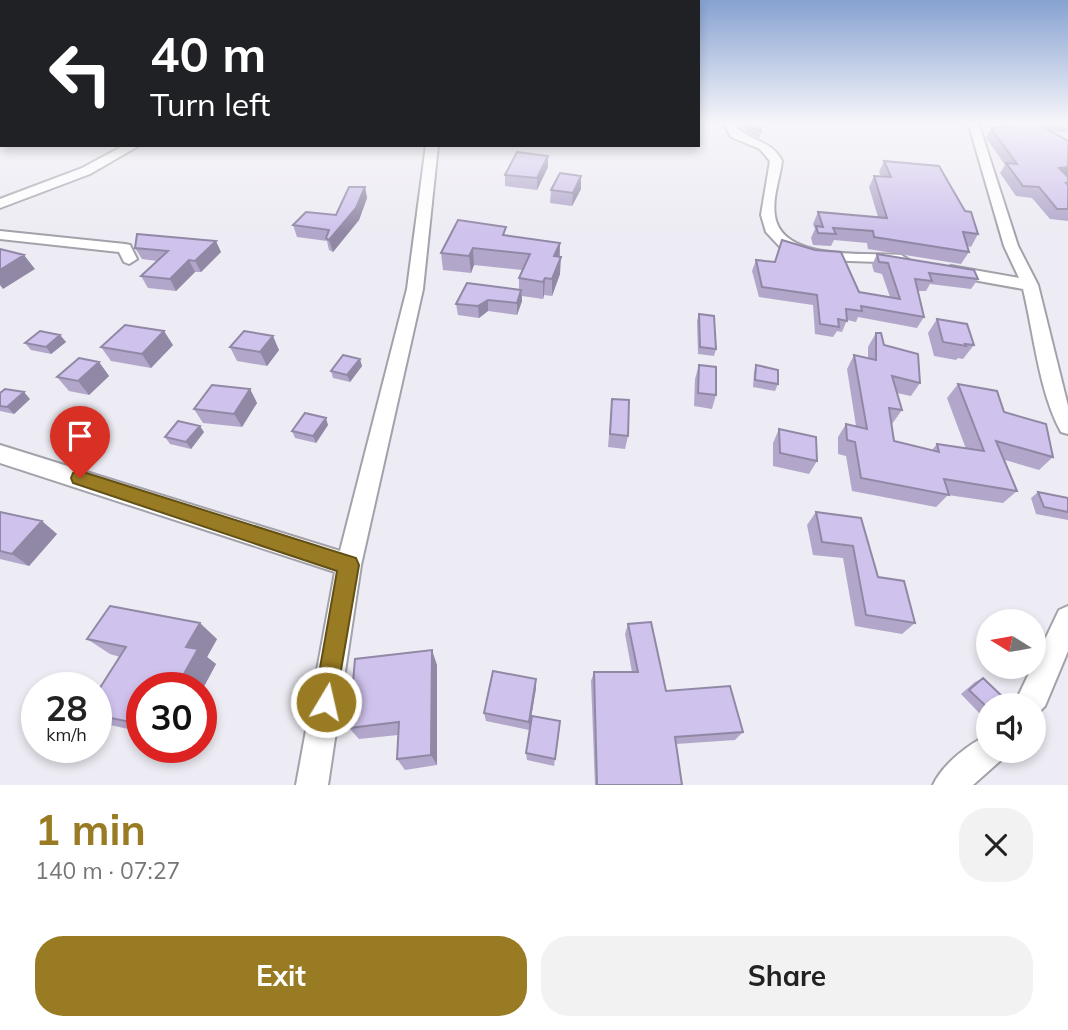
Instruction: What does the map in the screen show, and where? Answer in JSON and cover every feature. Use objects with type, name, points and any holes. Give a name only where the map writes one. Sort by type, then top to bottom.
[{"type":"street","points":[[0,204],[86,171],[109,159]]},
{"type":"street","points":[[312,785],[349,565],[415,289],[430,159]]},
{"type":"street","points":[[775,159],[768,216],[775,234],[783,243],[811,254],[879,257],[918,264]]},
{"type":"street","points":[[985,159],[1010,246],[1030,285],[1046,345],[1056,401],[1068,426]]},
{"type":"street","points":[[0,235],[125,248],[130,260]]},
{"type":"street","points":[[939,268],[1030,285]]},
{"type":"street","points":[[0,454],[349,565]]},
{"type":"street","points":[[1036,693],[1068,619]]},
{"type":"street","points":[[949,785],[976,761]]},
{"type":"building","points":[[514,159],[547,159],[537,178],[505,175]]},
{"type":"building","points":[[1013,159],[1068,159],[1068,167],[1059,168],[1068,177],[1068,209],[1057,209],[1039,187],[1023,186],[1006,163],[1017,164]]},
{"type":"building","points":[[884,161],[939,166],[965,211],[971,212],[978,234],[963,232],[969,252],[874,237],[873,231],[833,228],[836,234],[818,233],[816,226],[823,227],[818,212],[887,218],[874,176],[891,177]]},
{"type":"building","points":[[560,173],[581,176],[573,193],[551,190]]},
{"type":"building","points":[[349,187],[365,187],[356,208],[329,240],[326,238],[329,230],[293,225],[306,212],[336,215]]},
{"type":"building","points":[[458,220],[506,227],[503,235],[560,243],[554,256],[561,257],[552,279],[545,278],[543,282],[519,278],[530,254],[473,248],[469,256],[441,253]]},
{"type":"building","points":[[137,234],[216,241],[195,261],[189,260],[170,279],[141,276],[168,251],[135,248]]},
{"type":"building","points":[[782,240],[815,250],[841,252],[859,292],[900,299],[888,263],[879,262],[877,254],[974,270],[978,279],[929,273],[932,281],[915,279],[924,317],[861,306],[862,311],[846,309],[847,321],[838,319],[839,327],[820,324],[817,295],[762,287],[756,260],[775,262]]},
{"type":"building","points":[[0,249],[24,255],[0,270]]},
{"type":"building","points":[[467,283],[521,290],[517,303],[488,300],[478,306],[456,304]]},
{"type":"building","points":[[699,314],[714,316],[716,349],[700,347]]},
{"type":"building","points":[[937,319],[967,324],[974,345],[943,342]]},
{"type":"building","points":[[125,325],[164,331],[142,354],[101,347]]},
{"type":"building","points":[[40,331],[60,335],[46,347],[25,343]]},
{"type":"building","points":[[244,331],[273,336],[260,352],[230,347]]},
{"type":"building","points":[[876,333],[881,333],[884,345],[918,354],[920,383],[892,376],[902,410],[889,408],[894,441],[939,452],[937,444],[984,451],[958,384],[997,391],[1004,412],[1046,424],[1053,457],[996,441],[1017,491],[944,479],[949,495],[861,478],[855,442],[847,440],[846,424],[867,429],[854,355],[876,360]]},
{"type":"building","points":[[343,355],[360,359],[347,375],[331,371]]},
{"type":"building","points":[[79,358],[99,362],[78,381],[57,377]]},
{"type":"building","points":[[699,365],[716,367],[716,395],[698,393]]},
{"type":"building","points":[[756,365],[778,370],[778,384],[755,380]]},
{"type":"building","points":[[212,385],[250,389],[234,414],[194,409]]},
{"type":"building","points":[[5,389],[24,392],[7,407],[0,406],[0,393]]},
{"type":"building","points":[[612,399],[629,400],[628,436],[610,434]]},
{"type":"building","points":[[305,413],[326,418],[313,436],[292,431]]},
{"type":"building","points":[[178,421],[200,426],[186,442],[165,437]]},
{"type":"building","points":[[779,429],[816,437],[817,461],[780,453]]},
{"type":"building","points":[[1038,492],[1068,498],[1068,512],[1044,507]]},
{"type":"building","points":[[0,512],[42,521],[12,554],[0,551]]},
{"type":"building","points":[[816,512],[861,518],[878,577],[904,581],[915,623],[866,615],[853,546],[822,542]]},
{"type":"building","points":[[110,606],[200,623],[186,647],[198,649],[185,672],[126,672],[126,721],[112,718],[110,672],[126,647],[87,639]]},
{"type":"building","points":[[651,622],[666,691],[730,686],[743,732],[675,737],[682,785],[597,785],[594,672],[638,672],[628,624]]},
{"type":"building","points":[[432,650],[431,755],[397,759],[399,722],[349,728],[355,659]]},
{"type":"building","points":[[493,671],[536,679],[529,722],[484,713]]},
{"type":"building","points":[[984,679],[999,693],[976,693],[976,697],[969,690]]},
{"type":"building","points":[[532,716],[560,721],[555,759],[526,753]]},
{"type":"route","points":[[80,478],[349,565],[326,702]]}]
